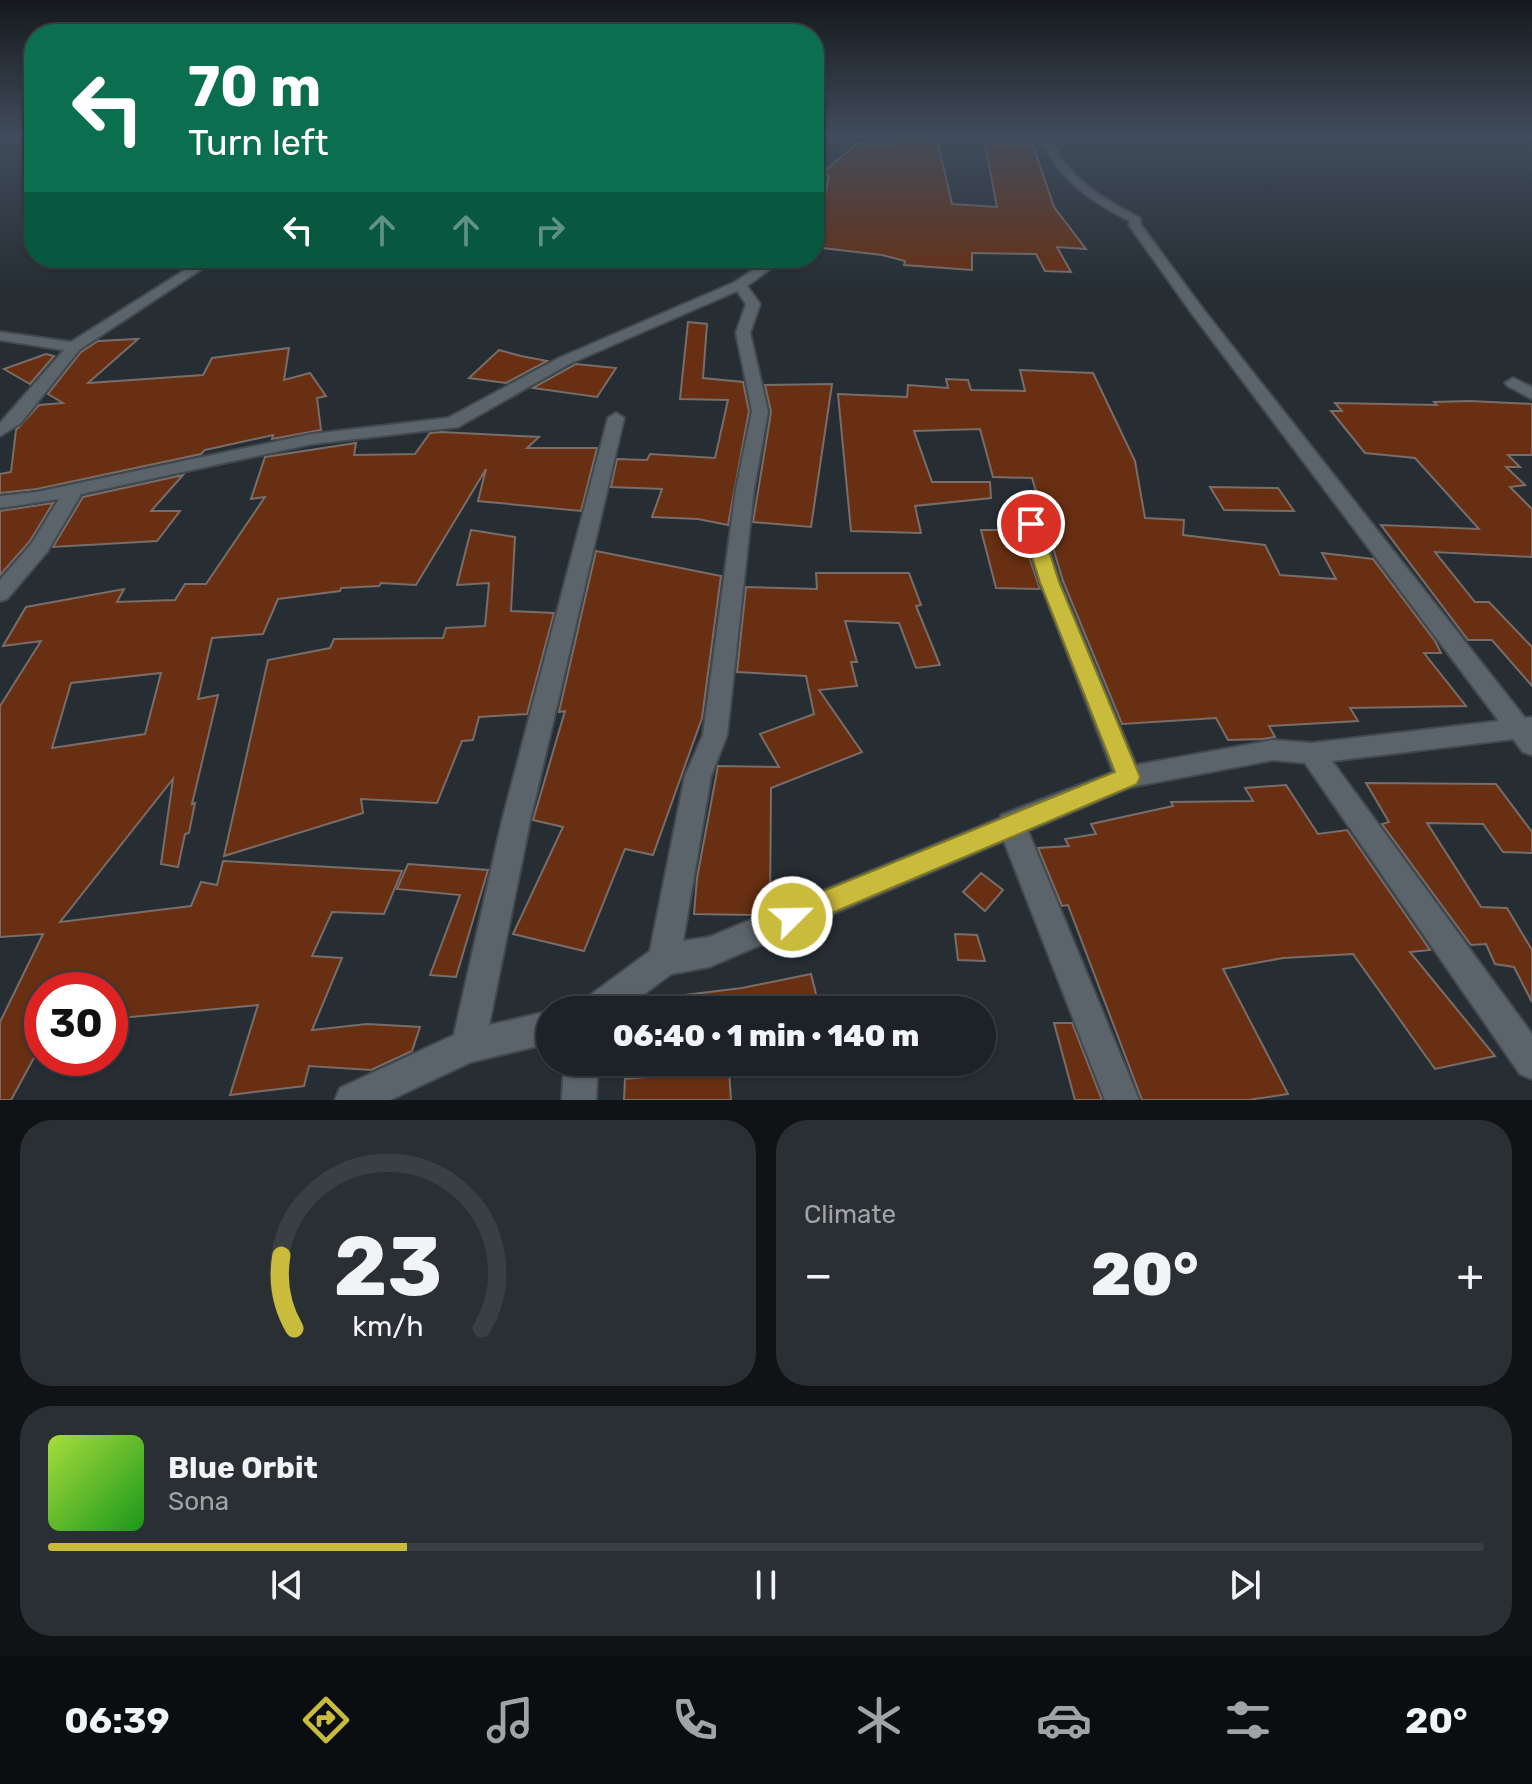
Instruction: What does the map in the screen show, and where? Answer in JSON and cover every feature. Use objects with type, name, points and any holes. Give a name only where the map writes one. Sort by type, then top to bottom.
[{"type":"street","points":[[1076,186],[1088,197],[1136,220],[1135,225],[1198,312],[1527,733]]},
{"type":"street","points":[[0,431],[15,419],[74,347],[196,268]]},
{"type":"street","points":[[0,502],[74,490],[312,439],[452,423],[564,361],[740,285],[765,268]]},
{"type":"street","points":[[664,960],[698,776],[715,735],[745,489],[760,411],[743,333],[753,304],[740,285]]},
{"type":"street","points":[[0,336],[74,347]]},
{"type":"street","points":[[1513,383],[1532,394]]},
{"type":"street","points":[[468,1046],[516,821],[616,418]]},
{"type":"street","points":[[0,594],[40,547],[74,490]]},
{"type":"street","points":[[1031,524],[1050,582],[1128,777]]},
{"type":"street","points":[[615,996],[664,960],[709,952],[1011,823],[1128,777],[1273,750],[1312,753],[1527,733]]},
{"type":"street","points":[[1312,753],[1532,1062]]},
{"type":"street","points":[[1011,823],[1122,1100]]},
{"type":"street","points":[[352,1100],[468,1046],[536,1030]]},
{"type":"street","points":[[579,1100],[580,1076]]},
{"type":"building","points":[[827,186],[948,186],[952,204],[997,207],[993,186],[1047,186],[1054,207],[1086,249],[1057,247],[1071,272],[1045,271],[1036,254],[972,253],[972,270],[904,265],[905,261],[882,255],[824,248]]},
{"type":"building","points":[[688,322],[707,324],[703,378],[743,382],[749,411],[728,525],[698,519],[652,517],[662,489],[611,487],[617,459],[647,460],[650,454],[715,458],[728,400],[680,399]]},
{"type":"building","points":[[138,339],[88,383],[203,375],[212,358],[289,348],[284,380],[310,373],[326,396],[317,398],[321,430],[272,439],[273,435],[205,450],[201,454],[37,489],[0,493],[0,474],[11,472],[16,430],[39,405],[63,403],[48,394],[81,352],[98,341]]},
{"type":"building","points":[[499,350],[547,361],[506,383],[469,378]]},
{"type":"building","points":[[46,354],[54,356],[30,384],[4,369]]},
{"type":"building","points":[[576,364],[616,368],[597,397],[533,388]]},
{"type":"building","points":[[1020,370],[1093,373],[1135,461],[1145,518],[1184,520],[1183,535],[1265,545],[1280,575],[1336,579],[1322,553],[1373,559],[1435,641],[1441,653],[1424,653],[1466,706],[1350,708],[1358,721],[1269,726],[1275,737],[1263,739],[1228,740],[1216,718],[1122,724],[1063,581],[1032,478],[993,477],[980,429],[914,431],[932,482],[990,482],[991,498],[915,506],[921,533],[851,531],[838,394],[907,397],[908,385],[948,388],[946,379],[968,380],[971,390],[1025,391]]},
{"type":"building","points":[[832,384],[811,527],[753,522],[771,412],[765,385]]},
{"type":"building","points":[[1434,402],[1532,404],[1532,455],[1508,455],[1520,467],[1506,467],[1525,485],[1510,487],[1532,509],[1532,557],[1435,552],[1475,602],[1489,602],[1532,647],[1532,686],[1492,640],[1468,640],[1381,525],[1479,529],[1415,458],[1365,453],[1331,411],[1342,411],[1335,403],[1437,405]]},
{"type":"building","points":[[441,432],[539,437],[527,448],[597,448],[581,511],[478,501],[486,469],[416,585],[381,583],[379,586],[341,588],[340,591],[278,599],[263,634],[212,638],[198,699],[218,695],[192,804],[195,803],[189,833],[185,834],[178,867],[161,864],[173,779],[60,922],[191,906],[201,882],[217,885],[223,861],[402,871],[384,914],[332,912],[312,956],[342,958],[312,1030],[367,1024],[420,1027],[412,1051],[371,1070],[309,1066],[304,1086],[230,1095],[258,1005],[128,1017],[128,972],[24,972],[43,934],[0,937],[0,706],[41,641],[3,646],[26,607],[124,589],[117,602],[175,600],[185,584],[206,584],[265,497],[251,499],[265,457],[356,443],[354,455],[415,454],[430,433]],"holes":[[[161,673],[145,734],[52,748],[71,683]]]},
{"type":"building","points":[[183,475],[151,511],[180,511],[157,541],[53,547],[83,497]]},
{"type":"building","points":[[1210,487],[1278,488],[1294,511],[1224,510]]},
{"type":"building","points":[[53,503],[30,541],[0,575],[0,511]]},
{"type":"building","points":[[471,530],[515,537],[511,611],[554,613],[527,714],[479,717],[473,740],[462,741],[437,803],[361,799],[363,813],[224,856],[268,660],[330,648],[334,639],[443,638],[446,628],[485,626],[489,583],[457,585]]},
{"type":"building","points":[[981,530],[1020,530],[1040,589],[996,588]]},
{"type":"building","points":[[596,551],[721,576],[702,718],[653,855],[625,849],[584,951],[513,934],[563,827],[533,820],[565,711],[559,712]]},
{"type":"building","points":[[816,573],[909,573],[921,605],[916,606],[940,665],[916,668],[899,623],[845,621],[857,662],[851,662],[857,686],[819,690],[862,752],[771,788],[770,909],[755,915],[694,914],[697,878],[718,766],[779,767],[760,734],[814,714],[806,676],[737,672],[746,587],[817,589]]},
{"type":"building","points":[[1366,783],[1496,784],[1532,832],[1532,853],[1503,852],[1483,824],[1427,823],[1481,907],[1507,908],[1532,950],[1532,1002],[1514,967],[1495,964],[1486,944],[1471,945],[1382,824],[1389,822]]},
{"type":"building","points":[[1286,785],[1318,834],[1347,830],[1430,950],[1410,952],[1495,1056],[1435,1069],[1353,954],[1283,958],[1223,969],[1288,1094],[1248,1100],[1142,1100],[1068,905],[1062,906],[1038,848],[1069,846],[1065,839],[1096,834],[1091,824],[1173,806],[1171,802],[1253,801],[1245,788]]},
{"type":"building","points":[[408,864],[488,870],[456,977],[430,975],[460,895],[397,889]]},
{"type":"building","points":[[981,873],[1003,890],[985,911],[963,892]]},
{"type":"building","points":[[955,934],[977,935],[985,961],[958,960]]},
{"type":"building","points":[[24,973],[24,1076],[11,1100],[0,1100],[0,1022]]},
{"type":"building","points":[[811,974],[816,996],[685,996]]},
{"type":"building","points":[[1054,1023],[1072,1023],[1102,1100],[1075,1100]]},
{"type":"building","points":[[729,1076],[731,1100],[624,1100],[625,1079]]},
{"type":"route","points":[[792,917],[1011,823],[1128,777],[1050,582],[1031,524]]}]
